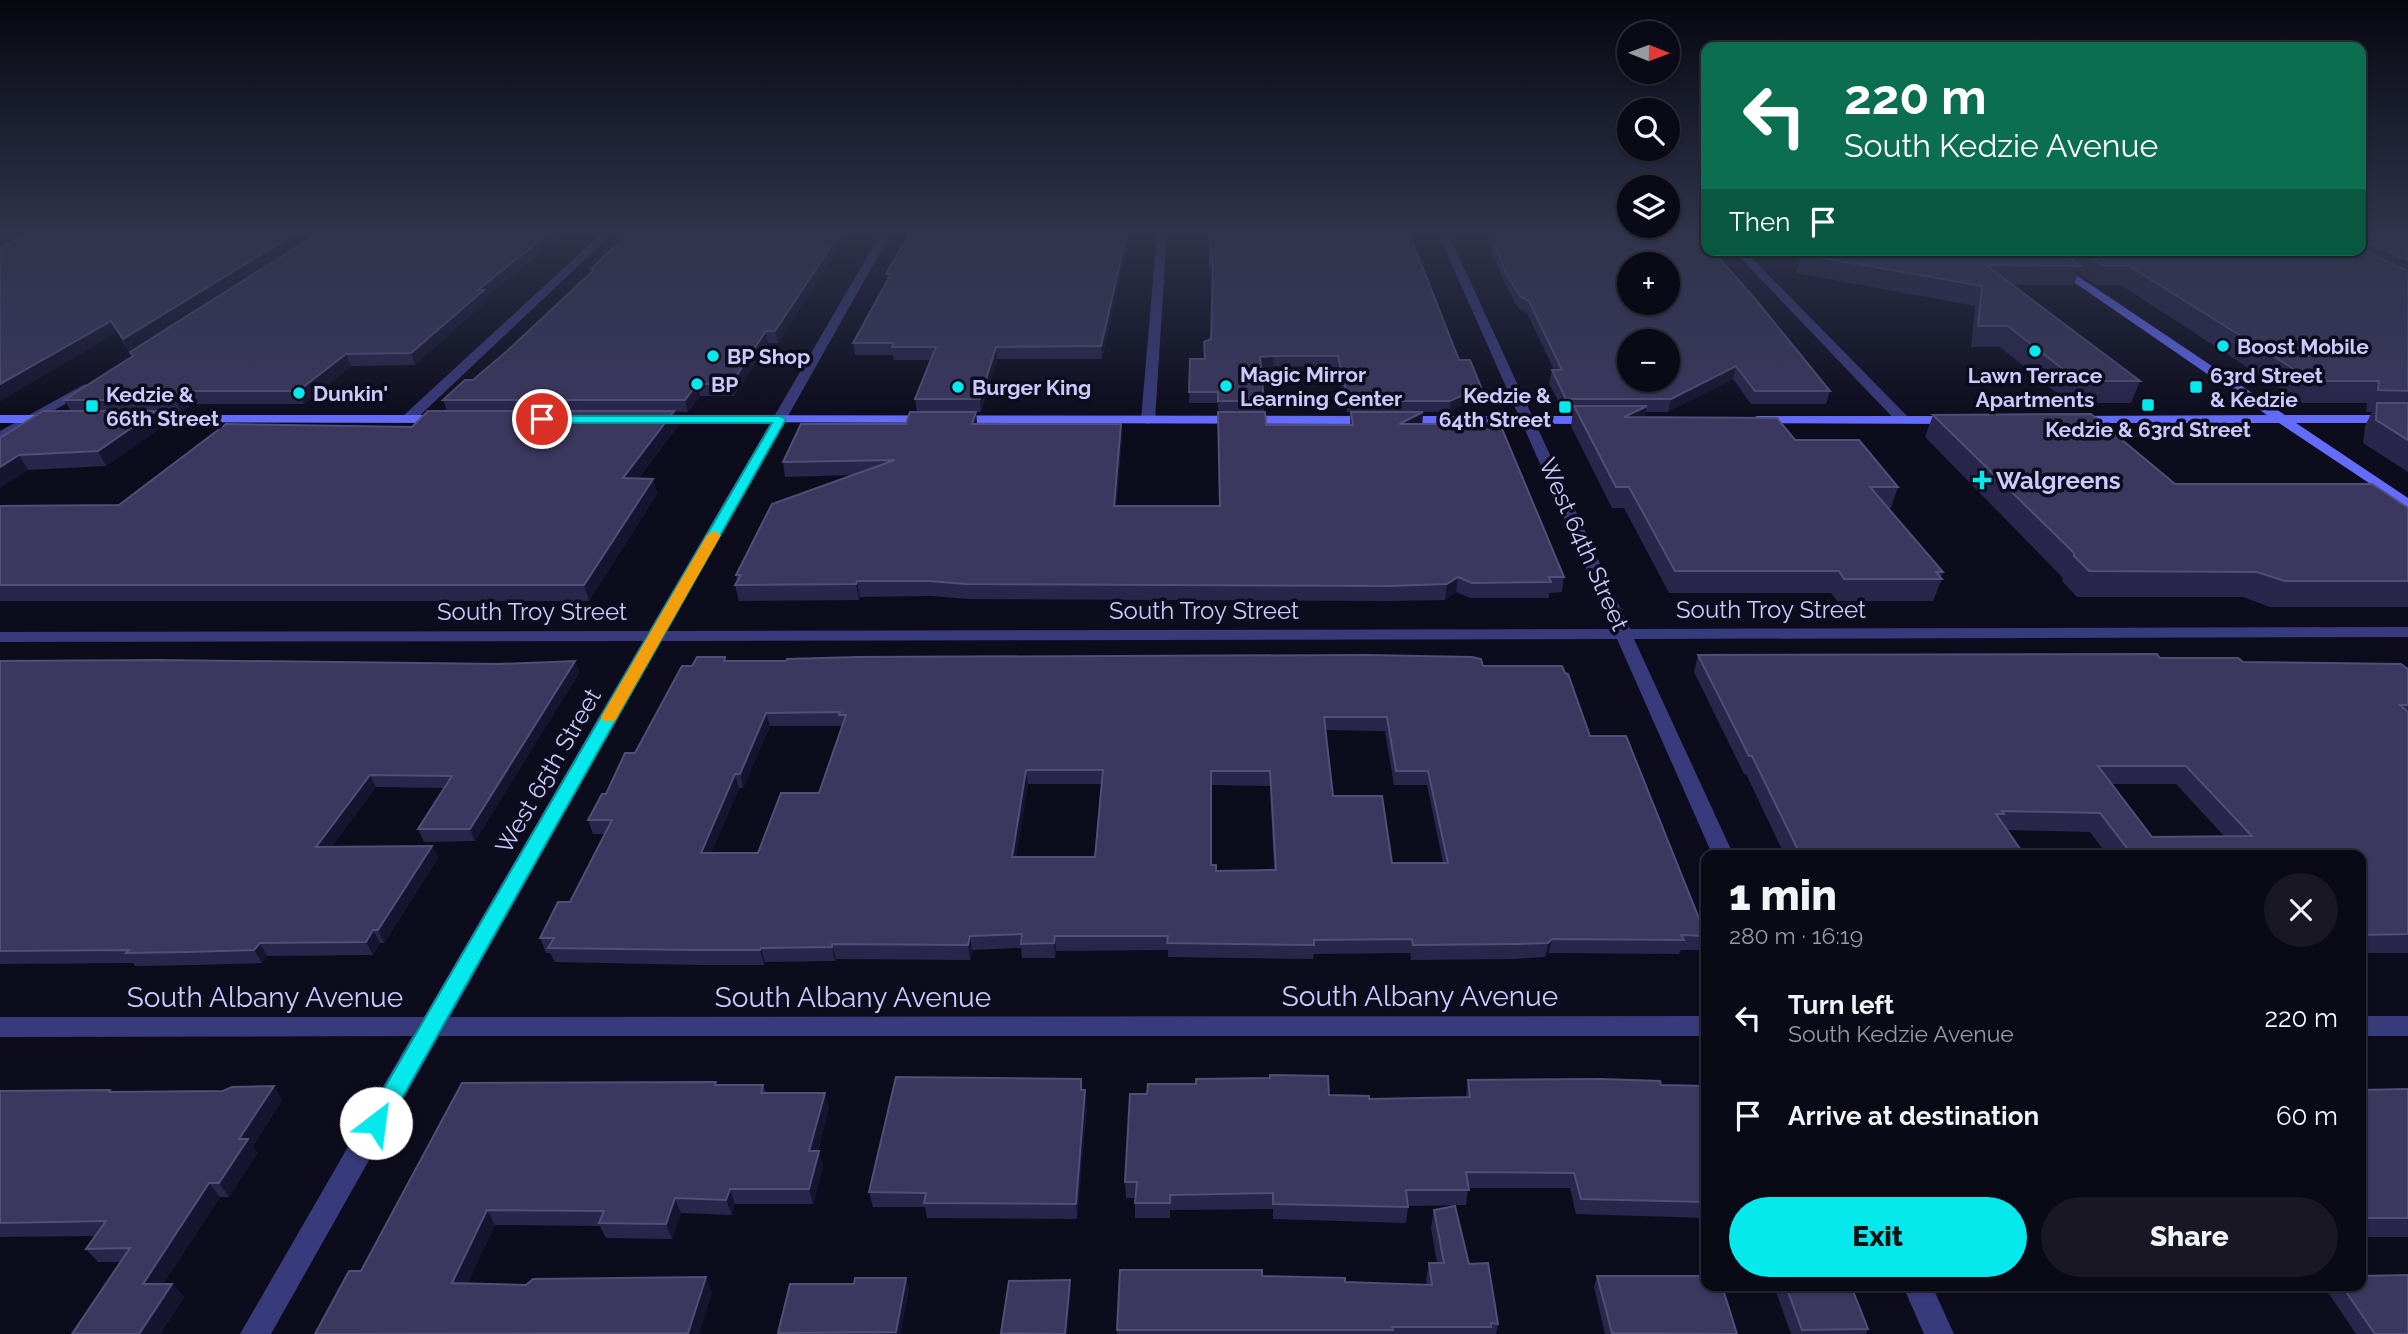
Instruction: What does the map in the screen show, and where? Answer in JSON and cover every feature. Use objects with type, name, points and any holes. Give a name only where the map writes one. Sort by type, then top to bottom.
[{"type":"main road","points":[[2099,295],[2408,505]]},
{"type":"main road","points":[[0,419],[62,419]]},
{"type":"main road","points":[[124,419],[464,419]]},
{"type":"main road","points":[[635,419],[1612,420]]},
{"type":"main road","points":[[2055,420],[2408,419]]},
{"type":"main road","points":[[1742,420],[1972,420]]},
{"type":"street","points":[[408,419],[541,295]]},
{"type":"street","name":"West 65th Street","points":[[255,1334],[851,295]]},
{"type":"street","points":[[1148,420],[1157,295]]},
{"type":"street","name":"West 64th Street","points":[[1471,295],[1721,850]]},
{"type":"street","points":[[1782,295],[1903,420]]},
{"type":"street","points":[[0,436],[94,382]]},
{"type":"street","name":"South Troy Street","points":[[0,637],[2408,632]]},
{"type":"street","name":"South Albany Avenue","points":[[0,1027],[1701,1026]]},
{"type":"street","points":[[2366,1026],[2408,1026]]},
{"type":"street","points":[[1919,1291],[1938,1334]]},
{"type":"building","points":[[0,295],[194,295],[123,339],[111,321],[0,384]]},
{"type":"building","points":[[220,295],[478,295],[411,353],[346,354],[298,391],[188,391],[175,400],[64,400],[133,356],[130,352]]},
{"type":"building","points":[[567,295],[799,295],[775,331],[766,331],[731,384],[697,384],[685,400],[443,400],[465,380],[473,380]]},
{"type":"building","points":[[879,295],[1113,295],[1101,346],[996,347],[980,399],[915,399],[936,347],[892,347],[894,343],[853,343]]},
{"type":"building","points":[[1212,295],[1434,295],[1459,360],[1470,360],[1481,387],[1450,401],[1348,401],[1338,356],[1273,356],[1260,357],[1264,401],[1218,401],[1218,392],[1189,392],[1190,359],[1205,359],[1204,342],[1211,339]]},
{"type":"building","points":[[1520,295],[1617,295],[1617,315],[1680,315],[1680,295],[1752,295],[1830,391],[1755,391],[1736,366],[1671,399],[1566,399],[1552,370],[1562,370],[1529,301]]},
{"type":"building","points":[[1981,295],[2026,295],[2140,381],[2078,381],[2008,326],[1978,326]]},
{"type":"building","points":[[2176,295],[2408,295],[2408,391],[2378,390],[2379,381],[2313,381]]},
{"type":"building","points":[[2377,403],[2408,403],[2408,440],[2376,420]]},
{"type":"building","points":[[1574,406],[1647,406],[1624,417],[1777,418],[1795,440],[1859,440],[1898,487],[1870,487],[1943,572],[1936,572],[1942,579],[1844,579],[1839,571],[1675,571],[1629,487],[1616,487]]},
{"type":"building","points":[[43,411],[156,411],[98,451],[19,455],[0,467],[0,438]]},
{"type":"building","points":[[428,411],[674,411],[623,478],[653,479],[584,585],[0,585],[0,506],[119,505],[226,424],[412,427]]},
{"type":"building","points":[[910,412],[976,412],[972,424],[1121,424],[1114,506],[1220,506],[1218,412],[1265,412],[1266,425],[1353,425],[1351,412],[1423,412],[1399,424],[1500,424],[1564,577],[1549,577],[1551,582],[1472,583],[1458,577],[1447,584],[1390,586],[966,584],[929,581],[735,585],[741,575],[736,575],[772,504],[895,460],[783,462],[801,424],[906,424]]},
{"type":"building","points":[[2091,414],[2175,484],[2372,484],[2408,508],[2408,581],[2285,581],[2257,572],[2089,571],[2074,553],[1933,415]]},
{"type":"building","points":[[2157,654],[2160,658],[2238,658],[2243,662],[2401,664],[2408,669],[2408,705],[2400,705],[2408,712],[2408,934],[2366,935],[2366,850],[2128,850],[2100,813],[2002,811],[2004,814],[1996,814],[2021,850],[1798,850],[1752,756],[1749,756],[1698,655]],"holes":[[[2098,766],[2186,766],[2252,836],[2152,837]]]},
{"type":"building","points":[[1367,655],[1472,657],[1481,659],[1483,666],[1562,666],[1568,674],[1590,736],[1626,736],[1701,924],[1701,936],[1681,935],[1684,940],[1552,939],[1548,943],[1515,944],[1413,945],[1412,939],[1314,940],[1314,945],[1167,943],[1168,936],[1055,936],[1054,943],[1021,944],[1022,934],[970,936],[968,945],[832,944],[832,947],[760,950],[548,948],[554,938],[540,938],[558,902],[570,902],[612,820],[588,820],[602,794],[606,794],[625,753],[635,753],[682,666],[692,666],[697,657],[725,657],[724,661]],"holes":[[[840,712],[839,715],[846,715],[819,793],[781,793],[758,853],[701,853],[735,774],[740,774],[766,713]],[[1324,717],[1387,717],[1396,771],[1428,771],[1448,863],[1392,863],[1382,796],[1333,796]],[[1026,770],[1103,770],[1095,857],[1012,857]],[[1211,771],[1270,771],[1276,870],[1216,871],[1216,865],[1211,865]]]},
{"type":"building","points":[[0,661],[499,664],[575,661],[470,829],[418,829],[452,776],[370,775],[316,847],[432,846],[378,930],[373,930],[366,942],[260,943],[254,950],[187,952],[0,951]]},
{"type":"building","points":[[1270,1075],[1328,1076],[1329,1095],[1369,1096],[1369,1099],[1470,1097],[1468,1080],[1601,1079],[1701,1086],[1701,1202],[1581,1199],[1574,1173],[1466,1172],[1469,1190],[1406,1190],[1408,1207],[1273,1204],[1273,1193],[1170,1195],[1170,1203],[1135,1203],[1137,1182],[1125,1182],[1130,1094],[1147,1094],[1148,1084],[1196,1084],[1196,1079],[1270,1078]]},
{"type":"building","points":[[896,1077],[1081,1079],[1081,1090],[1085,1090],[1076,1204],[924,1203],[926,1193],[869,1192]]},
{"type":"building","points":[[716,1082],[715,1085],[763,1085],[761,1093],[825,1093],[809,1151],[819,1151],[809,1189],[730,1189],[726,1200],[675,1198],[666,1224],[599,1223],[604,1211],[487,1210],[452,1283],[526,1285],[533,1279],[706,1277],[688,1333],[315,1334],[349,1271],[361,1271],[462,1083]]},
{"type":"building","points":[[274,1086],[239,1139],[248,1139],[219,1183],[209,1183],[143,1284],[172,1284],[139,1334],[72,1334],[130,1248],[86,1249],[106,1221],[0,1223],[0,1091],[223,1091],[232,1087]]},
{"type":"building","points":[[2408,1089],[2408,1218],[2366,1218],[2366,1090]]},
{"type":"building","points":[[1455,1206],[1469,1264],[1488,1263],[1498,1324],[1491,1323],[1491,1327],[1392,1327],[1393,1330],[1117,1330],[1120,1270],[1262,1270],[1262,1276],[1345,1278],[1345,1282],[1432,1285],[1429,1263],[1444,1263],[1434,1210]]},
{"type":"building","points":[[2408,1275],[2408,1334],[2375,1334],[2345,1291],[2366,1291],[2366,1276]]},
{"type":"building","points":[[1597,1276],[1701,1276],[1701,1291],[1724,1291],[1737,1334],[1612,1333]]},
{"type":"building","points":[[855,1278],[906,1278],[896,1332],[778,1333],[790,1284],[854,1284]]},
{"type":"building","points":[[1070,1280],[1065,1334],[1001,1333],[1009,1281]]},
{"type":"building","points":[[1788,1291],[1853,1291],[1868,1329],[1802,1330]]},
{"type":"slow traffic","points":[[609,717],[714,535]]},
{"type":"place","name":"Boost Mobile","points":[[2223,346]]},
{"type":"place","name":"Lawn Terrace Apartments","points":[[2035,351]]},
{"type":"place","name":"BP Shop","points":[[713,356]]},
{"type":"place","name":"BP","points":[[697,384]]},
{"type":"place","name":"Magic Mirror Learning Center","points":[[1226,386]]},
{"type":"place","name":"Burger King","points":[[958,387]]},
{"type":"place","name":"63rd Street & Kedzie","points":[[2196,387]]},
{"type":"place","name":"Dunkin'","points":[[299,393]]},
{"type":"place","name":"Kedzie & 63rd Street","points":[[2148,405]]},
{"type":"place","name":"Kedzie & 66th Street","points":[[92,406]]},
{"type":"place","name":"Kedzie & 64th Street","points":[[1565,407]]},
{"type":"place","name":"Walgreens","points":[[1982,480]]},
{"type":"route","points":[[376,1123],[780,419],[542,419]]}]
